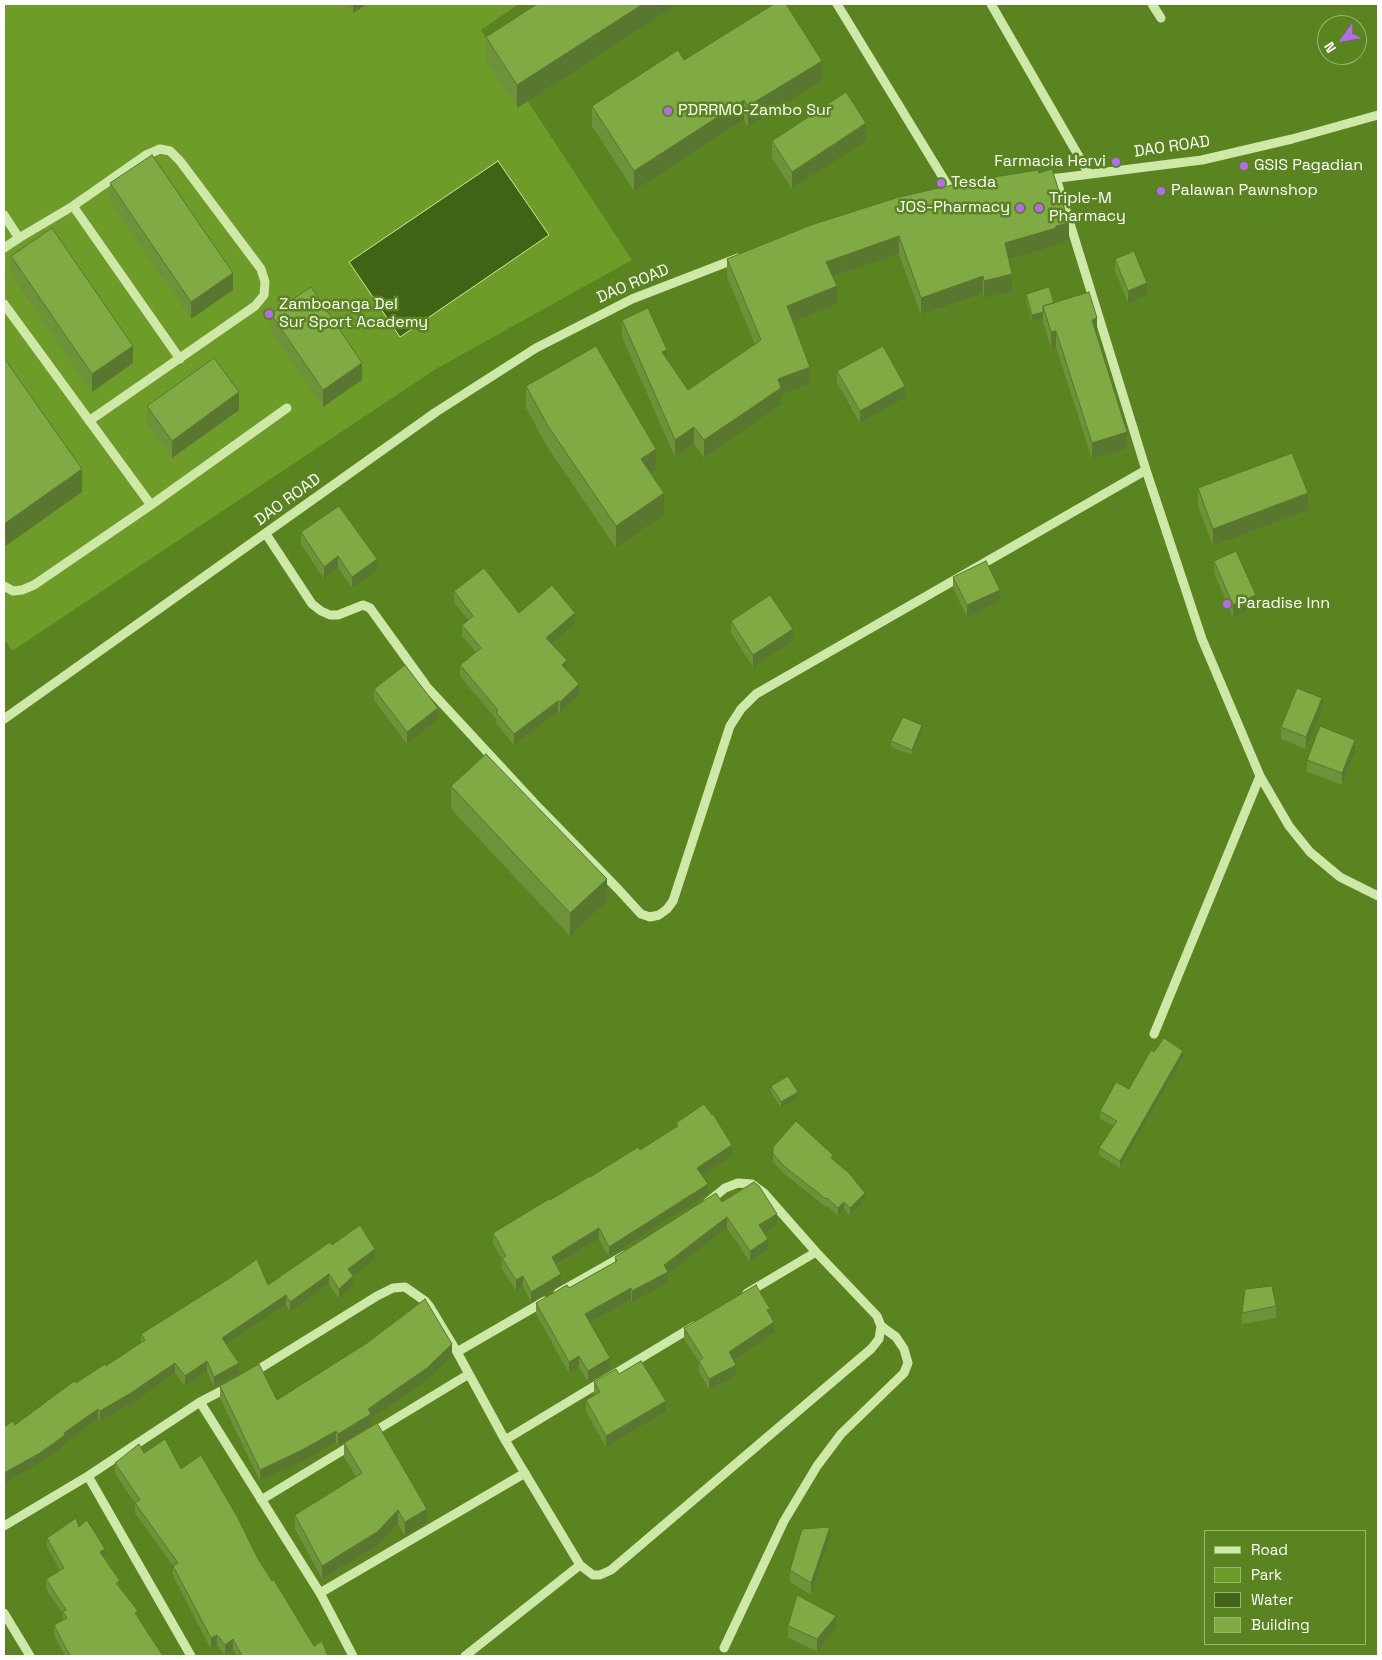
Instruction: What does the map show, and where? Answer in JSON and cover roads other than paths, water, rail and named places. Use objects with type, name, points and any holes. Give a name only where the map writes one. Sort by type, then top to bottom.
[{"type":"street","points":[[837,4],[953,195]]},
{"type":"street","points":[[991,4],[1089,174]]},
{"type":"street","points":[[1152,4],[1161,18]]},
{"type":"street","name":"DAO ROAD","points":[[1031,182],[1202,160],[1292,140],[1378,115]]},
{"type":"street","points":[[4,248],[73,206],[146,155],[160,149],[170,151],[180,161],[261,269],[265,282],[264,295],[255,306],[89,421]]},
{"type":"street","points":[[1056,178],[1146,470],[1202,639],[1260,776],[1288,826],[1310,852],[1340,877],[1378,896]]},
{"type":"street","points":[[73,206],[180,359]]},
{"type":"street","points":[[4,215],[19,238]]},
{"type":"street","name":"DAO ROAD","points":[[4,719],[436,412],[536,348],[632,299],[744,256]]},
{"type":"street","points":[[4,304],[151,505]]},
{"type":"street","points":[[4,586],[13,591],[22,590],[34,584],[151,505],[287,408]]},
{"type":"street","points":[[266,534],[312,604],[321,611],[330,615],[338,615],[363,605],[370,608],[427,687],[641,914],[650,917],[659,915],[673,901],[730,726],[741,709],[756,694],[1146,470]]},
{"type":"street","points":[[1154,1034],[1260,776]]},
{"type":"street","points":[[4,1526],[88,1476],[200,1402],[377,1296],[393,1288],[405,1287],[425,1301],[457,1352],[505,1440],[580,1564],[592,1575],[600,1575],[611,1570],[871,1349],[879,1339],[881,1326],[878,1316],[816,1252],[764,1193],[752,1184],[738,1183],[725,1188],[704,1205]]},
{"type":"street","points":[[457,1352],[637,1247]]},
{"type":"street","points":[[740,1298],[816,1252]]},
{"type":"street","points":[[505,1440],[698,1323]]},
{"type":"street","points":[[724,1648],[784,1521],[817,1466],[841,1434],[904,1373],[908,1363],[904,1349],[896,1337],[881,1326]]},
{"type":"street","points":[[261,1500],[469,1374]]},
{"type":"street","points":[[200,1402],[320,1593],[353,1656]]},
{"type":"street","points":[[320,1593],[525,1473]]},
{"type":"street","points":[[88,1476],[191,1656]]},
{"type":"street","points":[[465,1656],[580,1564]]},
{"type":"street","points":[[4,1613],[30,1656]]},
{"type":"water","points":[[498,161],[549,235],[400,337],[349,262]]},
{"type":"place","name":"PDRRMO-Zambo Sur","points":[[668,111]]},
{"type":"place","name":"Farmacia Hervi","points":[[1116,162]]},
{"type":"place","name":"GSIS Pagadian","points":[[1244,166]]},
{"type":"place","name":"Tesda","points":[[941,183]]},
{"type":"place","name":"Palawan Pawnshop","points":[[1161,191]]},
{"type":"place","name":"JOS-Pharmacy","points":[[1020,208]]},
{"type":"place","name":"Triple-M Pharmacy","points":[[1039,208]]},
{"type":"place","name":"Zamboanga Del Sur Sport Academy","points":[[269,314]]},
{"type":"place","name":"Paradise Inn","points":[[1227,604]]}]
